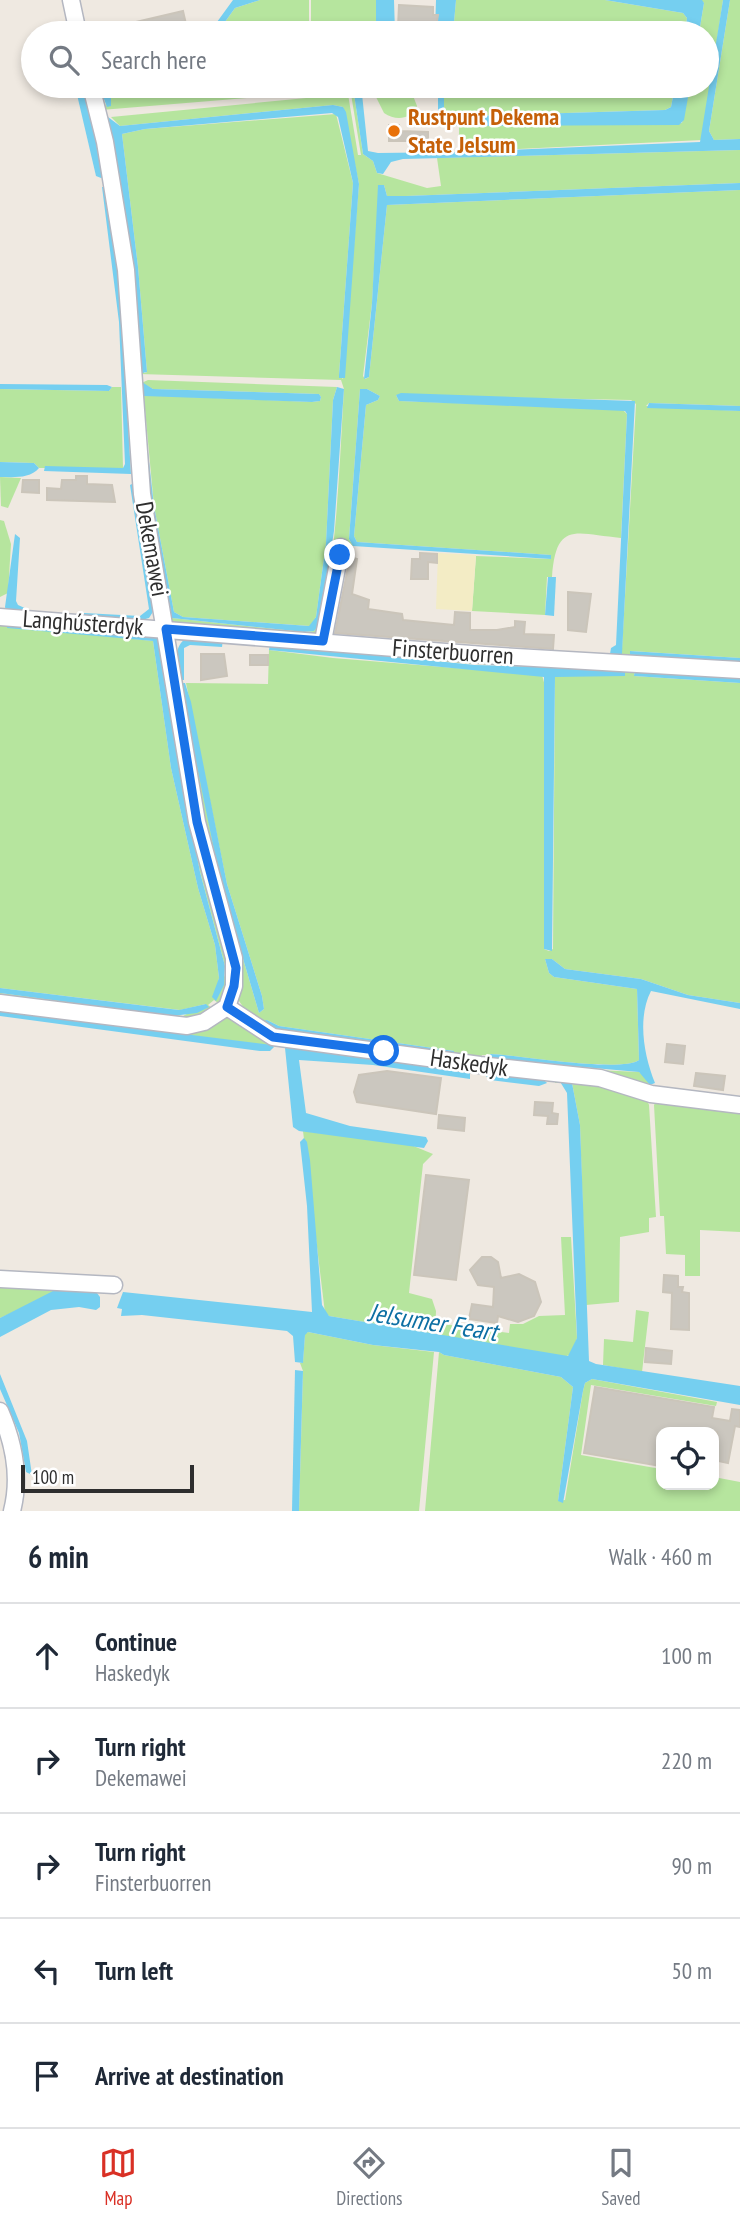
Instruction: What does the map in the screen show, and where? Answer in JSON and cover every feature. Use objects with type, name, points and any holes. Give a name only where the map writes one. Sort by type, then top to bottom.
[{"type":"street","points":[[71,0],[76,21]]},
{"type":"street","name":"Dekemawei","points":[[95,98],[105,142],[126,270],[138,468],[197,822],[236,968],[227,1007]]},
{"type":"street","points":[[323,641],[341,547]]},
{"type":"street","name":"Langhústerdyk","points":[[0,617],[166,629]]},
{"type":"street","name":"Finsterbuorren","points":[[166,629],[484,655],[740,670]]},
{"type":"street","points":[[0,1003],[187,1026],[204,1022],[227,1007]]},
{"type":"street","name":"Haskedyk","points":[[227,1007],[273,1037],[600,1078],[651,1094],[740,1105]]},
{"type":"street","points":[[0,1279],[114,1285]]},
{"type":"street","points":[[0,1410],[12,1440],[8,1464],[12,1511]]},
{"type":"green space","points":[[260,0],[309,0],[309,21],[226,21],[235,8]]},
{"type":"green space","points":[[311,0],[376,0],[376,21],[311,21]]},
{"type":"green space","points":[[456,0],[605,0],[683,13],[687,18],[687,21],[454,21]]},
{"type":"green space","points":[[700,0],[723,0],[719,27],[719,21],[701,21],[704,3]]},
{"type":"green space","points":[[730,0],[740,0],[740,139],[714,140],[709,131],[714,98],[719,98],[719,69]]},
{"type":"green space","points":[[100,98],[103,98],[106,106],[111,98],[247,98],[101,110]]},
{"type":"green space","points":[[307,98],[349,98],[358,155],[361,155],[352,98],[355,98],[363,154],[373,161],[377,173],[427,188],[441,186],[437,158],[740,150],[740,183],[406,196],[387,196],[384,185],[379,185],[372,303],[363,376],[365,379],[369,377],[387,205],[740,190],[740,406],[649,403],[646,406],[740,411],[740,658],[631,651],[630,655],[740,664],[740,667],[617,659],[611,655],[622,654],[636,404],[631,400],[396,395],[399,401],[622,409],[627,414],[621,538],[580,534],[564,539],[558,546],[552,577],[547,577],[545,615],[472,611],[476,556],[551,559],[551,555],[357,542],[354,536],[366,405],[378,400],[380,396],[367,389],[360,389],[349,539],[353,546],[338,545],[322,633],[314,637],[178,626],[169,620],[143,483],[137,385],[148,380],[337,387],[333,400],[326,543],[316,617],[310,626],[183,617],[174,612],[154,506],[145,409],[142,409],[146,480],[167,607],[172,618],[304,632],[314,631],[328,587],[336,516],[344,389],[341,380],[139,374],[137,372],[127,257],[103,118],[108,117],[131,247],[144,373],[147,372],[138,267],[122,134],[145,129],[336,114],[353,183],[339,375],[343,379],[359,184],[343,107],[333,105],[120,126],[111,117]],"holes":[[[142,383],[153,389],[319,394],[320,401],[312,402],[142,395]]]},
{"type":"green space","points":[[376,98],[414,98],[417,106],[411,114],[402,118],[384,113]]},
{"type":"green space","points":[[443,98],[673,98],[671,107],[665,110],[454,116],[444,111]]},
{"type":"green space","points":[[687,98],[708,98],[702,140],[459,152],[459,126],[682,123]]},
{"type":"green space","points":[[112,387],[121,387],[123,468],[39,468],[34,463],[0,462],[0,389],[109,391]]},
{"type":"green space","points":[[0,477],[21,478],[8,508],[1,506]]},
{"type":"green space","points":[[0,520],[4,521],[11,544],[8,593],[0,597]]},
{"type":"green space","points":[[6,621],[159,633],[232,966],[221,1005],[214,1000],[208,1005],[216,1011],[199,1020],[0,1000],[0,993],[183,1016],[206,1004],[180,1010],[0,988],[0,626],[6,626]],"holes":[[[6,626],[155,635],[160,644],[175,744],[200,872],[225,966],[226,973],[214,999],[219,978],[215,945],[198,888],[171,768],[153,641]]]},
{"type":"green space","points":[[270,640],[389,654],[540,665],[540,662],[740,672],[740,676],[635,669],[634,676],[740,683],[740,1003],[688,995],[641,979],[565,969],[552,959],[545,959],[549,973],[554,977],[637,989],[639,1060],[629,1064],[612,1065],[490,1054],[489,1058],[576,1069],[639,1072],[647,1078],[650,1087],[607,1076],[492,1064],[487,1062],[486,1055],[481,1058],[434,1056],[289,1037],[267,1031],[253,1021],[239,1001],[238,960],[200,821],[177,683],[180,683],[185,699],[221,884],[259,1013],[264,1009],[262,996],[227,884],[186,683],[268,684],[269,650],[333,658],[542,675],[545,686],[544,949],[549,951],[553,949],[555,676],[625,675],[625,669],[447,662],[270,644]],"holes":[[[267,1020],[279,1026],[454,1051],[454,1054],[277,1032],[263,1023]]]},
{"type":"green space","points":[[0,1011],[185,1029],[226,1017],[280,1041],[280,1047]]},
{"type":"green space","points":[[561,1076],[646,1097],[649,1105],[656,1217],[649,1218],[649,1232],[620,1237],[619,1302],[586,1305],[580,1125],[572,1083],[555,1083],[555,1079]]},
{"type":"green space","points":[[657,1100],[740,1108],[740,1232],[700,1230],[700,1276],[685,1276],[685,1255],[666,1254],[664,1216],[660,1216],[654,1105]]},
{"type":"green space","points":[[303,1131],[411,1145],[433,1154],[423,1164],[409,1293],[432,1299],[436,1311],[435,1334],[329,1316],[325,1313]]},
{"type":"green space","points":[[561,1237],[571,1237],[577,1338],[572,1354],[564,1357],[441,1337],[443,1324],[509,1333],[510,1324],[523,1324],[539,1316],[565,1315]]},
{"type":"green space","points":[[0,1282],[98,1287],[97,1293],[63,1290],[0,1318]]},
{"type":"green space","points":[[636,1310],[649,1312],[642,1372],[603,1365],[604,1339],[633,1342]]},
{"type":"green space","points":[[308,1332],[373,1345],[434,1352],[419,1511],[299,1511],[303,1371],[300,1363],[303,1362],[305,1334]]},
{"type":"green space","points":[[439,1352],[561,1377],[573,1387],[558,1501],[565,1500],[583,1391],[585,1383],[592,1379],[717,1402],[716,1406],[591,1385],[581,1455],[656,1468],[656,1490],[719,1490],[719,1478],[740,1482],[740,1511],[425,1511]]},
{"type":"sand","points":[[438,553],[476,555],[472,611],[436,609]]},
{"type":"water","points":[[233,0],[260,0],[235,8],[226,21],[218,21]]},
{"type":"water","points":[[376,0],[394,0],[395,21],[376,21]]},
{"type":"water","points":[[436,0],[456,0],[454,21],[435,21]]},
{"type":"water","points":[[605,0],[702,0],[704,3],[701,21],[687,21],[683,13]]},
{"type":"water","points":[[723,0],[730,0],[719,69],[719,25]]},
{"type":"water","points":[[78,98],[89,98],[104,177],[96,176]]},
{"type":"water","points":[[104,98],[111,98],[111,106],[107,107]]},
{"type":"water","points":[[355,98],[362,98],[368,151],[378,153],[700,142],[707,98],[714,98],[709,131],[714,140],[740,139],[740,150],[403,159],[391,162],[383,174],[377,173],[373,161],[363,154]]},
{"type":"water","points":[[438,98],[444,98],[444,111],[454,116],[665,110],[671,107],[673,98],[688,98],[684,120],[679,125],[449,126],[438,120]]},
{"type":"water","points":[[333,105],[343,107],[346,112],[359,184],[345,378],[339,378],[339,375],[353,183],[338,117],[332,113],[145,129],[122,134],[147,372],[142,373],[131,247],[108,117],[120,126]]},
{"type":"water","points":[[740,183],[740,190],[387,205],[369,377],[364,379],[372,303],[378,185],[384,185],[387,196],[406,196]]},
{"type":"water","points":[[102,187],[107,187],[118,256],[131,474],[44,471],[45,466],[123,468],[125,464],[119,322]]},
{"type":"water","points":[[142,382],[153,389],[319,394],[321,397],[320,401],[312,402],[144,396]]},
{"type":"water","points":[[0,384],[112,387],[109,391],[0,389]]},
{"type":"water","points":[[337,387],[344,389],[334,531],[319,625],[314,631],[304,632],[172,618],[151,509],[143,408],[154,506],[174,612],[183,617],[309,626],[316,617],[326,543],[333,400]]},
{"type":"water","points":[[360,389],[367,389],[380,396],[378,400],[366,405],[354,536],[357,542],[551,555],[551,559],[353,546],[349,539]]},
{"type":"water","points":[[401,393],[635,401],[622,654],[610,654],[611,648],[616,645],[627,414],[625,411],[399,401],[396,395]]},
{"type":"water","points":[[649,403],[740,406],[740,411],[647,408]]},
{"type":"water","points":[[0,462],[34,463],[39,468],[26,476],[0,477]]},
{"type":"water","points":[[134,483],[156,607],[149,618],[142,620],[84,617],[84,613],[140,616],[149,609],[130,485]]},
{"type":"water","points":[[15,534],[20,538],[16,601],[27,609],[26,613],[6,610],[5,607]]},
{"type":"water","points":[[548,577],[556,577],[554,616],[545,615]]},
{"type":"water","points":[[8,624],[155,635],[158,639],[200,872],[225,966],[224,985],[216,1001],[212,997],[219,978],[215,945],[198,888],[171,768],[153,641],[7,628]]},
{"type":"water","points":[[185,639],[223,639],[222,647],[190,645],[184,648],[184,680],[180,680],[177,652]]},
{"type":"water","points":[[270,644],[475,665],[625,669],[625,676],[555,677],[552,951],[544,949],[544,677],[269,650]]},
{"type":"water","points":[[630,651],[740,658],[740,664],[630,655]]},
{"type":"water","points":[[635,669],[740,676],[740,683],[634,676]]},
{"type":"water","points":[[180,683],[185,683],[191,702],[227,884],[262,996],[264,1009],[259,1013],[221,884]]},
{"type":"water","points":[[545,959],[552,959],[565,969],[641,979],[688,995],[740,1003],[740,1009],[651,991],[643,1025],[645,1049],[655,1083],[650,1085],[639,1072],[490,1059],[490,1054],[612,1065],[629,1064],[639,1060],[637,989],[554,977],[549,973]]},
{"type":"water","points":[[0,988],[179,1010],[206,1004],[209,1007],[197,1013],[172,1016],[0,993]]},
{"type":"water","points":[[0,1011],[274,1047],[270,1051],[260,1051],[0,1016]]},
{"type":"water","points":[[267,1020],[279,1026],[454,1051],[454,1054],[277,1032],[263,1021]]},
{"type":"water","points":[[293,1046],[470,1071],[470,1079],[373,1065],[299,1060],[306,1113],[350,1126],[426,1137],[428,1141],[424,1148],[299,1131],[293,1127],[285,1048]]},
{"type":"water","points":[[491,1073],[544,1080],[547,1083],[539,1086],[490,1080],[486,1076]]},
{"type":"water","points":[[559,1080],[572,1083],[580,1125],[589,1361],[740,1386],[740,1405],[592,1379],[585,1383],[563,1503],[558,1501],[573,1387],[561,1377],[439,1352],[373,1345],[308,1332],[305,1335],[303,1363],[295,1362],[293,1336],[287,1331],[142,1315],[121,1316],[122,1309],[117,1308],[123,1292],[312,1312],[307,1206],[300,1142],[304,1138],[310,1160],[322,1305],[329,1316],[568,1356],[577,1338],[567,1093]]},
{"type":"water","points":[[55,1290],[97,1293],[100,1307],[96,1310],[79,1307],[51,1310],[0,1337],[0,1318]]},
{"type":"water","points":[[295,1370],[303,1371],[299,1511],[292,1511]]},
{"type":"water","points":[[0,1374],[27,1441],[32,1475],[26,1472],[19,1433],[0,1389]]},
{"type":"building","points":[[399,5],[433,7],[433,15],[438,15],[437,21],[398,21]]},
{"type":"building","points":[[183,11],[185,21],[140,21]]},
{"type":"building","points":[[389,125],[399,125],[400,131],[428,132],[428,141],[389,141]]},
{"type":"building","points":[[76,476],[87,476],[87,484],[112,485],[115,502],[47,500],[47,488],[61,489],[62,480],[76,480]]},
{"type":"building","points":[[23,480],[39,480],[39,493],[22,492]]},
{"type":"building","points":[[420,553],[437,554],[437,563],[428,562],[428,579],[411,579],[412,559],[420,559]]},
{"type":"building","points":[[350,557],[357,559],[352,594],[369,600],[368,609],[402,614],[403,620],[454,625],[455,612],[470,613],[470,630],[497,630],[515,627],[515,621],[525,622],[524,634],[554,635],[553,649],[335,633]]},
{"type":"building","points":[[568,592],[591,594],[586,632],[568,630]]},
{"type":"building","points":[[201,654],[224,654],[227,676],[201,680]]},
{"type":"building","points":[[250,655],[268,655],[268,665],[250,665]]},
{"type":"building","points":[[667,1044],[685,1046],[683,1064],[665,1062]]},
{"type":"building","points":[[387,1071],[441,1078],[436,1114],[357,1102],[354,1092],[359,1075]]},
{"type":"building","points":[[696,1073],[725,1076],[723,1090],[694,1086]]},
{"type":"building","points":[[535,1102],[553,1103],[552,1113],[558,1114],[557,1124],[547,1124],[548,1116],[534,1115]]},
{"type":"building","points":[[439,1115],[465,1118],[464,1131],[438,1128]]},
{"type":"building","points":[[426,1175],[469,1180],[456,1280],[414,1275]]},
{"type":"building","points":[[482,1257],[491,1257],[498,1262],[501,1278],[519,1274],[535,1282],[541,1302],[534,1316],[518,1322],[498,1316],[497,1323],[469,1319],[472,1304],[493,1307],[494,1287],[478,1285],[470,1270]]},
{"type":"building","points":[[664,1275],[678,1276],[678,1287],[683,1287],[682,1292],[689,1293],[689,1330],[671,1329],[672,1293],[663,1292]]},
{"type":"building","points":[[646,1348],[672,1351],[671,1364],[645,1362]]},
{"type":"building","points":[[595,1387],[714,1407],[712,1418],[730,1421],[732,1409],[740,1410],[740,1427],[735,1426],[728,1463],[719,1461],[719,1427],[656,1427],[656,1465],[584,1453]]},
{"type":"place","name":"Rustpunt Dekema State Jelsum","points":[[394,131]]},
{"type":"route","points":[[340,555],[323,641],[166,629],[197,822],[212,887],[236,968],[227,1007],[273,1037],[384,1051]]},
{"type":"water label","name":"Jelsumer Feart","points":[[433,1322]]}]
